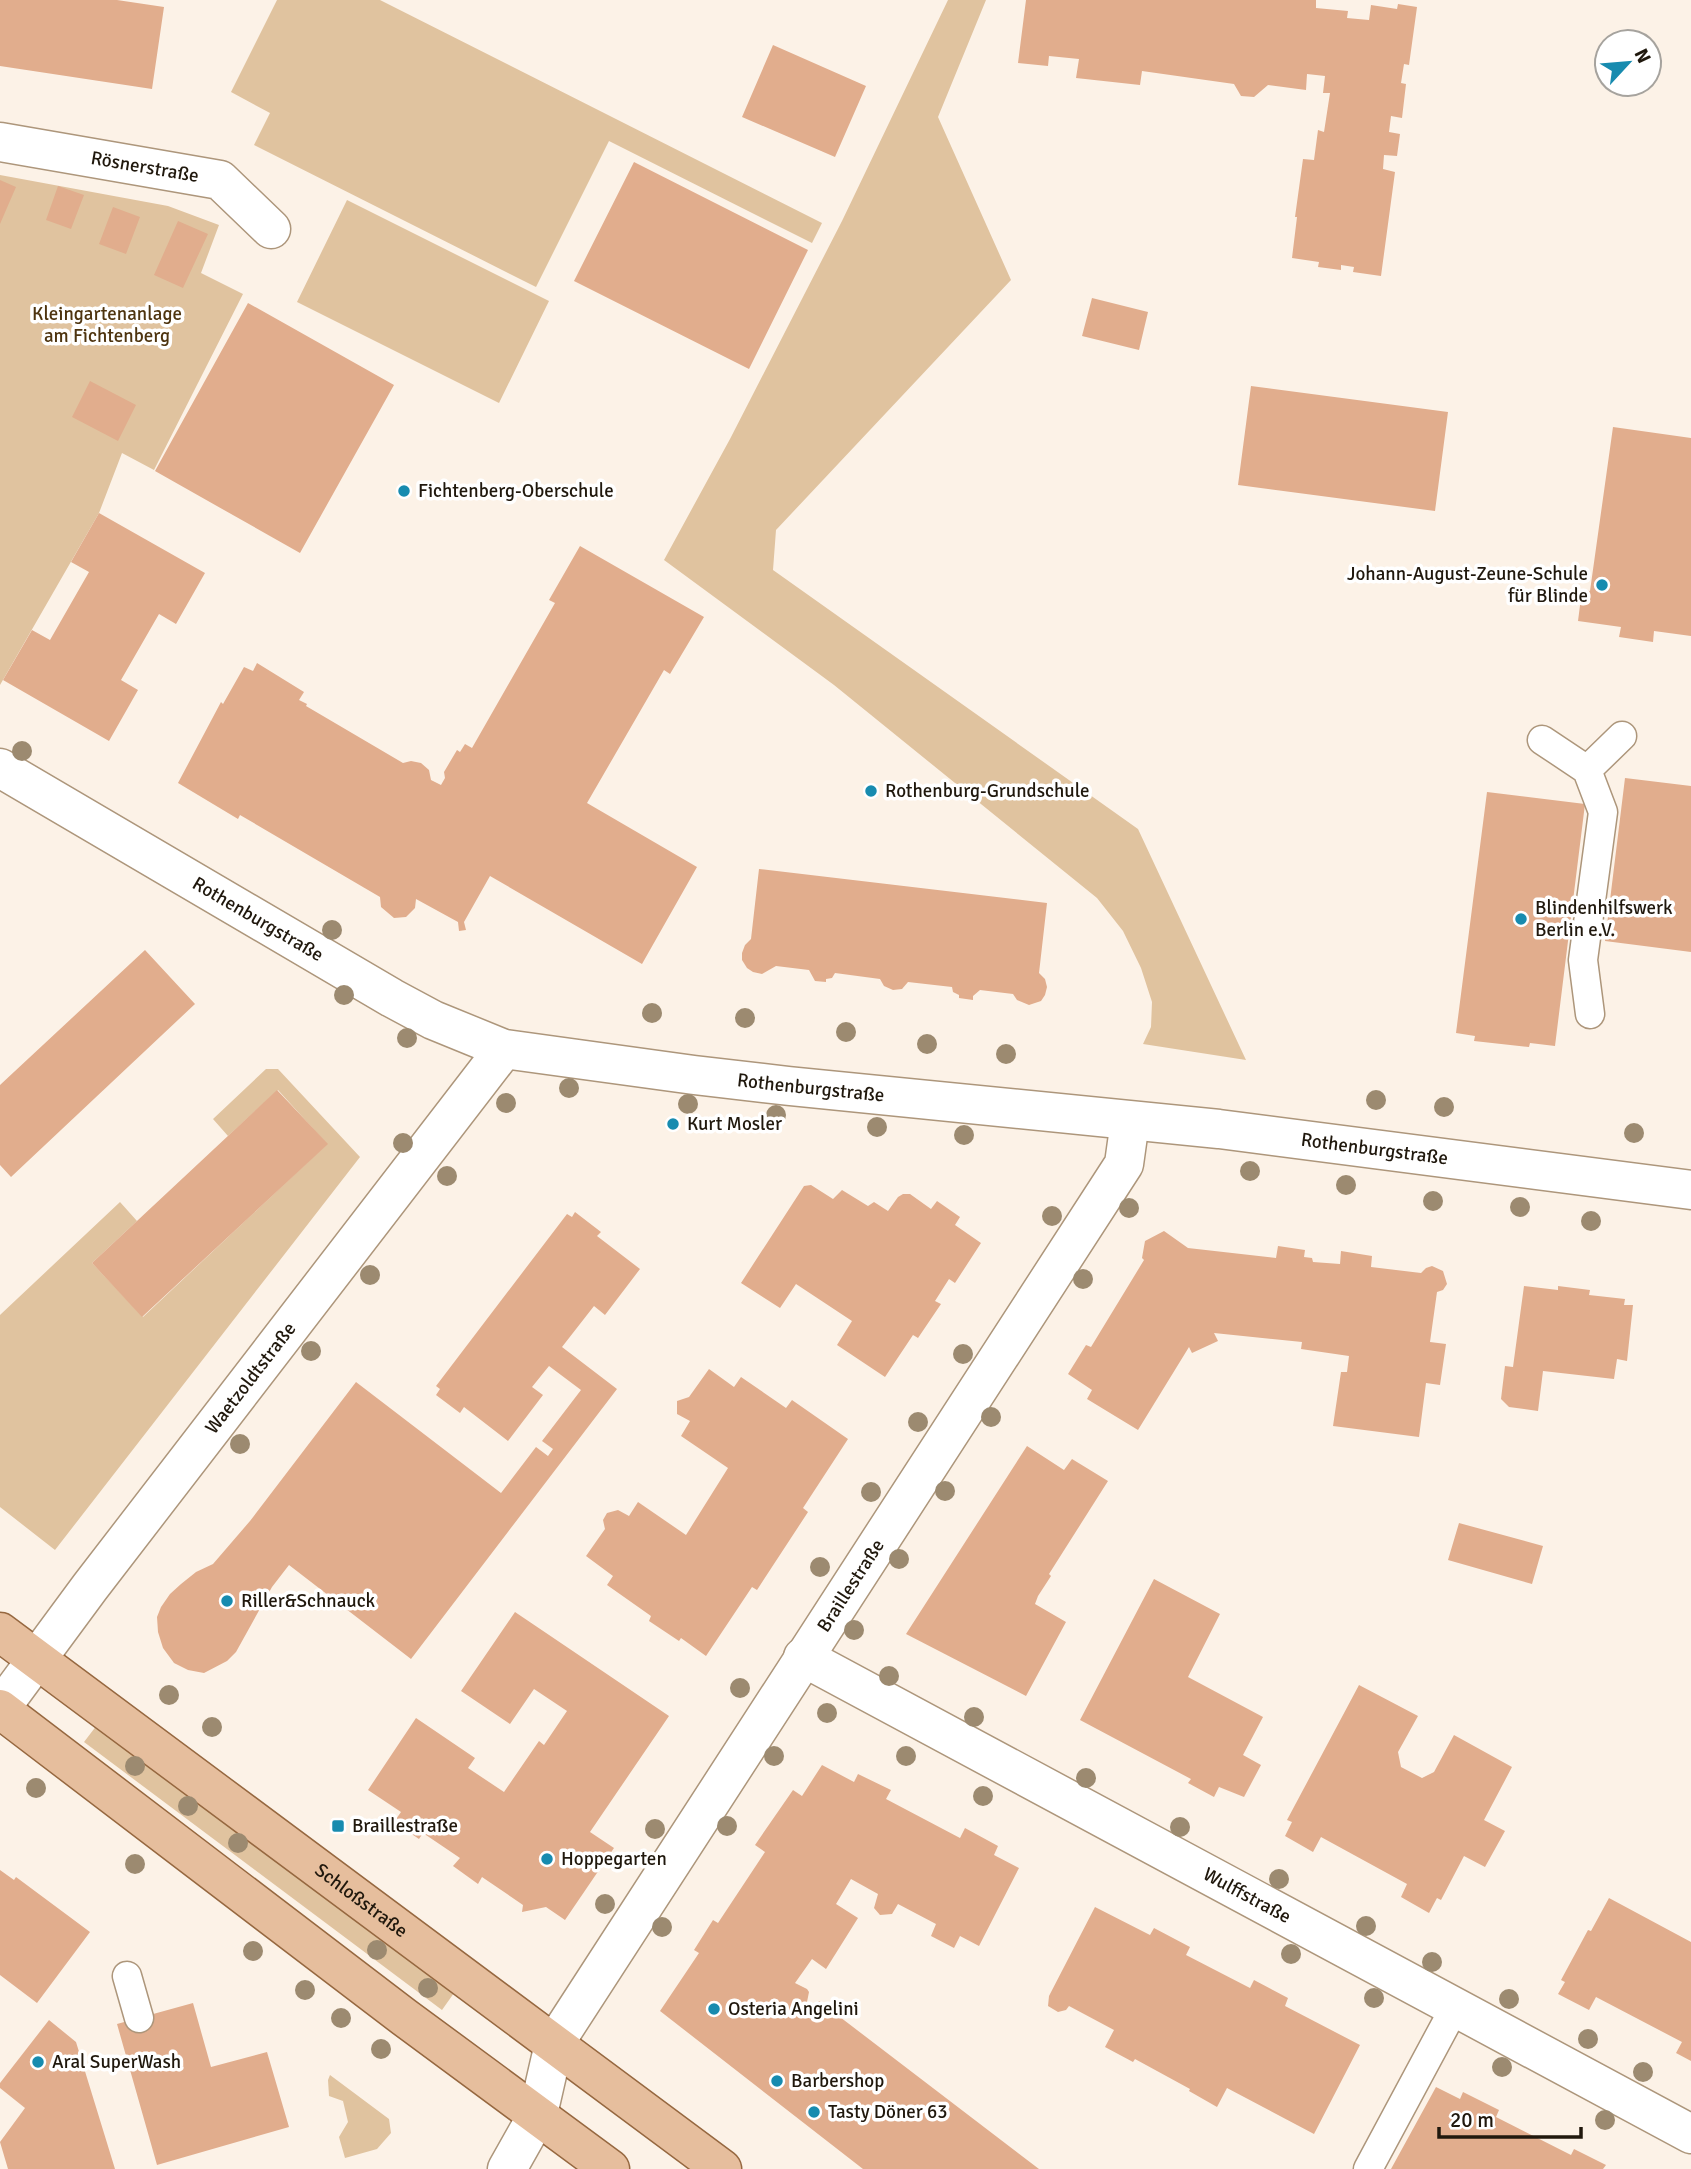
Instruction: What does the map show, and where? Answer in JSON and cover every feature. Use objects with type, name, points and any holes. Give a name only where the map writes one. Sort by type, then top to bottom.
[{"type":"main road","name":"Schloßstraße","points":[[0,1632],[722,2169]]},
{"type":"main road","points":[[0,1709],[404,2017],[610,2169]]},
{"type":"street","name":"Rösnerstraße","points":[[0,142],[220,180],[271,229]]},
{"type":"street","name":"Rothenburgstraße","points":[[0,768],[392,998],[433,1020],[504,1049],[708,1077],[1252,1133],[1691,1191]]},
{"type":"street","name":"Waetzoldtstraße","points":[[0,1709],[504,1049]]},
{"type":"street","name":"Braillestraße","points":[[507,2169],[538,2114],[554,2044],[1124,1164],[1130,1121]]},
{"type":"street","name":"Wulffstraße","points":[[803,1657],[1691,2134]]},
{"type":"lane","points":[[1587,770],[1622,736]]},
{"type":"lane","points":[[1542,740],[1587,770],[1603,813],[1583,960],[1590,1014]]},
{"type":"lane","points":[[127,1976],[139,2018]]},
{"type":"lane","points":[[1368,2169],[1455,2007]]},
{"type":"green space","points":[[277,0],[380,0],[822,223],[812,243],[609,141],[536,287],[254,145],[270,113],[231,92]]},
{"type":"green space","points":[[948,0],[986,0],[938,117],[1011,280],[776,530],[773,570],[1138,829],[1246,1060],[1143,1044],[1151,1027],[1152,1002],[1141,968],[1123,931],[1097,898],[834,685],[664,560],[730,439],[842,221]]},
{"type":"green space","name":"Kleingartenanlage am Fichtenberg","points":[[0,175],[168,206],[219,225],[201,273],[243,294],[154,470],[122,453],[99,513],[0,685]]},
{"type":"green space","points":[[347,200],[549,301],[499,403],[297,302]]},
{"type":"green space","points":[[266,1069],[278,1069],[360,1157],[55,1550],[0,1507],[0,1315],[120,1202],[137,1221],[92,1263],[143,1317],[327,1144],[278,1090],[228,1136],[213,1119]]},
{"type":"green space","points":[[97,1725],[454,1993],[442,2010],[84,1742]]},
{"type":"green space","points":[[330,2075],[389,2119],[391,2133],[377,2149],[345,2158],[339,2137],[348,2122],[343,2101],[329,2096]]},
{"type":"building","points":[[0,0],[117,0],[164,7],[152,89],[0,66]]},
{"type":"building","points":[[1026,0],[1316,0],[1316,8],[1348,11],[1347,18],[1369,20],[1371,5],[1397,9],[1398,4],[1417,7],[1409,65],[1404,64],[1401,83],[1406,84],[1402,118],[1391,116],[1389,132],[1400,134],[1397,156],[1384,155],[1383,169],[1395,172],[1381,276],[1353,272],[1354,267],[1341,265],[1341,270],[1318,267],[1319,262],[1292,258],[1303,159],[1314,160],[1318,130],[1324,132],[1330,93],[1323,93],[1325,76],[1307,74],[1306,90],[1268,85],[1254,97],[1241,96],[1234,84],[1142,71],[1140,85],[1076,78],[1079,59],[1049,56],[1048,66],[1018,63]]},
{"type":"building","points":[[773,45],[866,86],[835,157],[742,117]]},
{"type":"building","points":[[634,162],[808,250],[749,369],[574,281]]},
{"type":"building","points":[[0,180],[16,187],[0,224]]},
{"type":"building","points":[[58,186],[84,195],[71,229],[46,220]]},
{"type":"building","points":[[113,207],[140,217],[126,254],[99,244]]},
{"type":"building","points":[[178,221],[208,234],[183,288],[154,275]]},
{"type":"building","points":[[1092,298],[1148,312],[1139,350],[1082,336]]},
{"type":"building","points":[[248,303],[394,385],[300,553],[155,471]]},
{"type":"building","points":[[90,381],[136,405],[118,441],[72,417]]},
{"type":"building","points":[[1251,386],[1448,412],[1435,511],[1238,485]]},
{"type":"building","points":[[1613,427],[1691,438],[1691,636],[1654,631],[1653,642],[1619,637],[1621,627],[1578,621],[1582,590],[1590,591]]},
{"type":"building","points":[[99,513],[205,573],[176,624],[159,614],[121,680],[138,690],[109,741],[3,680],[32,630],[50,640],[89,572],[71,562]]},
{"type":"building","points":[[580,546],[704,617],[670,674],[664,670],[587,803],[697,867],[642,964],[490,876],[464,922],[466,930],[459,931],[458,922],[416,899],[415,908],[406,917],[394,918],[381,907],[380,897],[240,815],[238,819],[178,783],[221,702],[223,704],[244,667],[253,671],[257,663],[304,692],[299,700],[307,704],[306,706],[403,763],[421,763],[429,770],[431,780],[441,785],[445,778],[444,772],[457,750],[460,752],[465,744],[472,748],[555,603],[549,600]]},
{"type":"building","points":[[1625,778],[1691,786],[1691,952],[1605,941]]},
{"type":"building","name":"Blindenhilfswerk Berlin e.V.","points":[[1487,792],[1585,804],[1555,1046],[1530,1043],[1529,1047],[1474,1041],[1475,1036],[1456,1033]]},
{"type":"building","points":[[759,869],[1047,903],[1039,973],[1045,979],[1045,995],[1041,1001],[1029,1005],[1017,1000],[1013,994],[980,990],[973,996],[973,1000],[959,998],[952,987],[908,982],[902,989],[893,990],[884,986],[880,979],[835,973],[832,978],[826,979],[826,982],[815,981],[809,970],[776,966],[762,974],[753,972],[742,960],[742,953],[751,939]]},
{"type":"building","points":[[145,950],[195,1004],[11,1177],[0,1165],[0,1085]]},
{"type":"building","points":[[277,1090],[328,1144],[142,1317],[92,1263]]},
{"type":"building","points":[[811,1185],[833,1199],[842,1190],[868,1206],[874,1202],[888,1211],[903,1194],[910,1194],[931,1209],[937,1201],[960,1217],[955,1225],[981,1243],[955,1283],[949,1279],[935,1301],[941,1304],[918,1338],[913,1335],[885,1377],[837,1345],[852,1321],[796,1284],[780,1308],[741,1283],[804,1186]]},
{"type":"building","points":[[575,1212],[601,1232],[597,1236],[640,1269],[605,1315],[594,1306],[562,1347],[617,1389],[411,1659],[289,1565],[272,1587],[236,1652],[227,1661],[204,1673],[188,1670],[174,1663],[163,1648],[158,1632],[157,1617],[161,1607],[181,1584],[196,1572],[213,1564],[250,1521],[356,1382],[501,1493],[536,1447],[548,1456],[553,1449],[542,1441],[581,1390],[549,1366],[532,1387],[543,1395],[508,1441],[464,1407],[460,1413],[436,1395],[440,1389],[436,1386],[567,1214],[572,1217]]},
{"type":"building","points":[[1164,1231],[1188,1248],[1276,1258],[1278,1246],[1305,1250],[1304,1257],[1312,1258],[1313,1262],[1340,1264],[1341,1251],[1372,1256],[1371,1267],[1421,1273],[1432,1266],[1443,1271],[1447,1284],[1443,1290],[1437,1292],[1430,1342],[1446,1344],[1440,1385],[1426,1383],[1419,1437],[1333,1426],[1341,1372],[1347,1372],[1349,1356],[1301,1349],[1302,1342],[1214,1333],[1218,1341],[1192,1353],[1189,1347],[1138,1430],[1087,1399],[1092,1390],[1068,1374],[1086,1345],[1091,1347],[1144,1260],[1142,1258],[1145,1241]]},
{"type":"building","points":[[1524,1286],[1590,1290],[1589,1295],[1625,1299],[1624,1305],[1633,1305],[1627,1361],[1617,1359],[1614,1379],[1543,1371],[1538,1411],[1509,1407],[1501,1399],[1505,1366],[1513,1367]]},
{"type":"building","points":[[709,1369],[734,1387],[741,1377],[786,1408],[792,1400],[848,1439],[803,1508],[808,1512],[757,1590],[752,1587],[706,1656],[681,1638],[679,1641],[649,1621],[651,1616],[607,1585],[613,1576],[586,1556],[605,1529],[603,1520],[607,1513],[618,1510],[629,1516],[638,1502],[686,1535],[728,1468],[681,1436],[690,1421],[677,1414],[677,1401],[689,1397]]},
{"type":"building","points":[[1027,1446],[1064,1470],[1072,1459],[1108,1481],[1038,1596],[1035,1604],[1066,1622],[1026,1696],[906,1634]]},
{"type":"building","points":[[1459,1523],[1543,1546],[1532,1584],[1448,1560]]},
{"type":"building","points":[[1154,1579],[1220,1614],[1188,1677],[1263,1717],[1243,1755],[1261,1765],[1244,1797],[1219,1787],[1214,1797],[1188,1783],[1191,1779],[1080,1720]]},
{"type":"building","points":[[515,1612],[669,1716],[590,1832],[614,1848],[565,1920],[546,1907],[522,1912],[523,1905],[482,1877],[478,1884],[453,1866],[460,1858],[423,1833],[419,1839],[394,1822],[401,1812],[368,1790],[416,1718],[475,1758],[468,1768],[504,1792],[539,1741],[544,1745],[567,1711],[534,1689],[510,1724],[461,1691]]},
{"type":"building","points":[[1359,1685],[1418,1716],[1398,1752],[1401,1767],[1422,1778],[1434,1772],[1454,1735],[1512,1767],[1484,1820],[1505,1831],[1485,1867],[1464,1856],[1441,1900],[1437,1898],[1429,1913],[1401,1897],[1407,1884],[1321,1837],[1313,1852],[1285,1836],[1292,1822],[1287,1820]]},
{"type":"building","points":[[822,1765],[854,1782],[858,1774],[891,1790],[886,1799],[960,1838],[965,1828],[998,1846],[994,1855],[1019,1868],[979,1946],[960,1936],[954,1948],[931,1936],[936,1924],[898,1904],[892,1914],[880,1915],[874,1908],[878,1894],[851,1879],[836,1904],[858,1918],[826,1969],[812,1959],[795,1983],[809,1992],[807,2002],[815,2007],[819,2001],[1039,2169],[863,2169],[660,2011],[699,1953],[694,1950],[713,1920],[718,1923],[765,1852],[755,1845],[793,1790],[802,1796]]},
{"type":"building","points":[[0,1870],[14,1880],[16,1877],[90,1932],[37,2003],[0,1975]]},
{"type":"building","points":[[1609,1898],[1691,1942],[1691,2061],[1676,2053],[1682,2042],[1596,1997],[1589,2010],[1558,1994],[1565,1982],[1561,1980]]},
{"type":"building","points":[[1095,1907],[1150,1935],[1154,1928],[1190,1947],[1186,1955],[1250,1988],[1254,1980],[1288,1998],[1285,2006],[1360,2045],[1314,2134],[1227,2088],[1217,2107],[1135,2059],[1133,2062],[1105,2047],[1114,2030],[1069,2006],[1058,2012],[1048,2006],[1049,1996]]},
{"type":"building","points":[[193,2003],[211,2067],[267,2052],[289,2127],[157,2165],[117,2024]]},
{"type":"building","points":[[49,2020],[76,2042],[115,2169],[8,2169],[0,2142],[25,2108],[0,2088],[0,2083]]},
{"type":"building","points":[[1436,2087],[1460,2099],[1463,2092],[1499,2110],[1496,2117],[1571,2155],[1574,2149],[1606,2165],[1603,2169],[1391,2169]]},
{"type":"place","name":"Fichtenberg-Oberschule","points":[[404,491]]},
{"type":"place","name":"Johann-August-Zeune-Schule für Blinde","points":[[1602,585]]},
{"type":"place","name":"Rothenburg-Grundschule","points":[[871,791]]},
{"type":"place","name":"Blindenhilfswerk Berlin e.V.","points":[[1521,919]]},
{"type":"place","name":"Kurt Mosler","points":[[673,1124]]},
{"type":"place","name":"Riller&Schnauck","points":[[227,1601]]},
{"type":"place","name":"Braillestraße","points":[[338,1826]]},
{"type":"place","name":"Hoppegarten","points":[[547,1859]]},
{"type":"place","name":"Osteria Angelini","points":[[714,2009]]},
{"type":"place","name":"Aral SuperWash","points":[[38,2062]]},
{"type":"place","name":"Barbershop","points":[[777,2081]]},
{"type":"place","name":"Tasty Döner 63","points":[[814,2112]]}]
